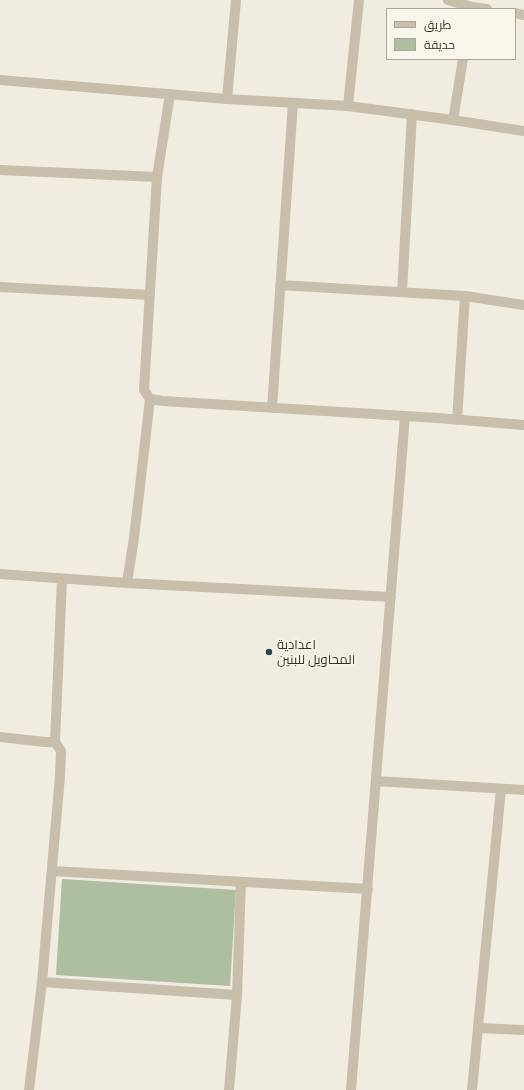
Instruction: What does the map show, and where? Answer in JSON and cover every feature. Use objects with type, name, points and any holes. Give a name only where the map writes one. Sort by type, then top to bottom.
[{"type":"street","points":[[227,99],[236,0]]},
{"type":"street","points":[[348,106],[359,0]]},
{"type":"street","points":[[448,0],[472,8]]},
{"type":"street","points":[[454,120],[463,60]]},
{"type":"street","points":[[0,80],[227,99],[348,106],[524,131]]},
{"type":"street","points":[[127,584],[134,538],[150,399],[144,390],[157,177],[170,94]]},
{"type":"street","points":[[272,408],[293,103]]},
{"type":"street","points":[[402,292],[412,114]]},
{"type":"street","points":[[0,170],[157,177]]},
{"type":"street","points":[[280,285],[465,296],[524,305]]},
{"type":"street","points":[[0,287],[150,295]]},
{"type":"street","points":[[457,420],[465,296]]},
{"type":"street","points":[[150,399],[163,402],[405,416],[524,425]]},
{"type":"street","points":[[351,1090],[405,416]]},
{"type":"street","points":[[0,574],[127,584],[391,598]]},
{"type":"street","points":[[29,1090],[42,982],[61,751],[55,742],[62,579]]},
{"type":"street","points":[[0,737],[55,742]]},
{"type":"street","points":[[376,781],[524,790]]},
{"type":"street","points":[[472,1090],[501,789]]},
{"type":"street","points":[[52,871],[368,889]]},
{"type":"street","points":[[229,1090],[237,995],[241,882]]},
{"type":"street","points":[[42,982],[237,995]]},
{"type":"street","points":[[478,1028],[524,1030]]},
{"type":"green space","points":[[62,879],[236,890],[230,986],[56,975]]},
{"type":"place","name":"اعدادية المحاويل للبنين","points":[[269,652]]}]
